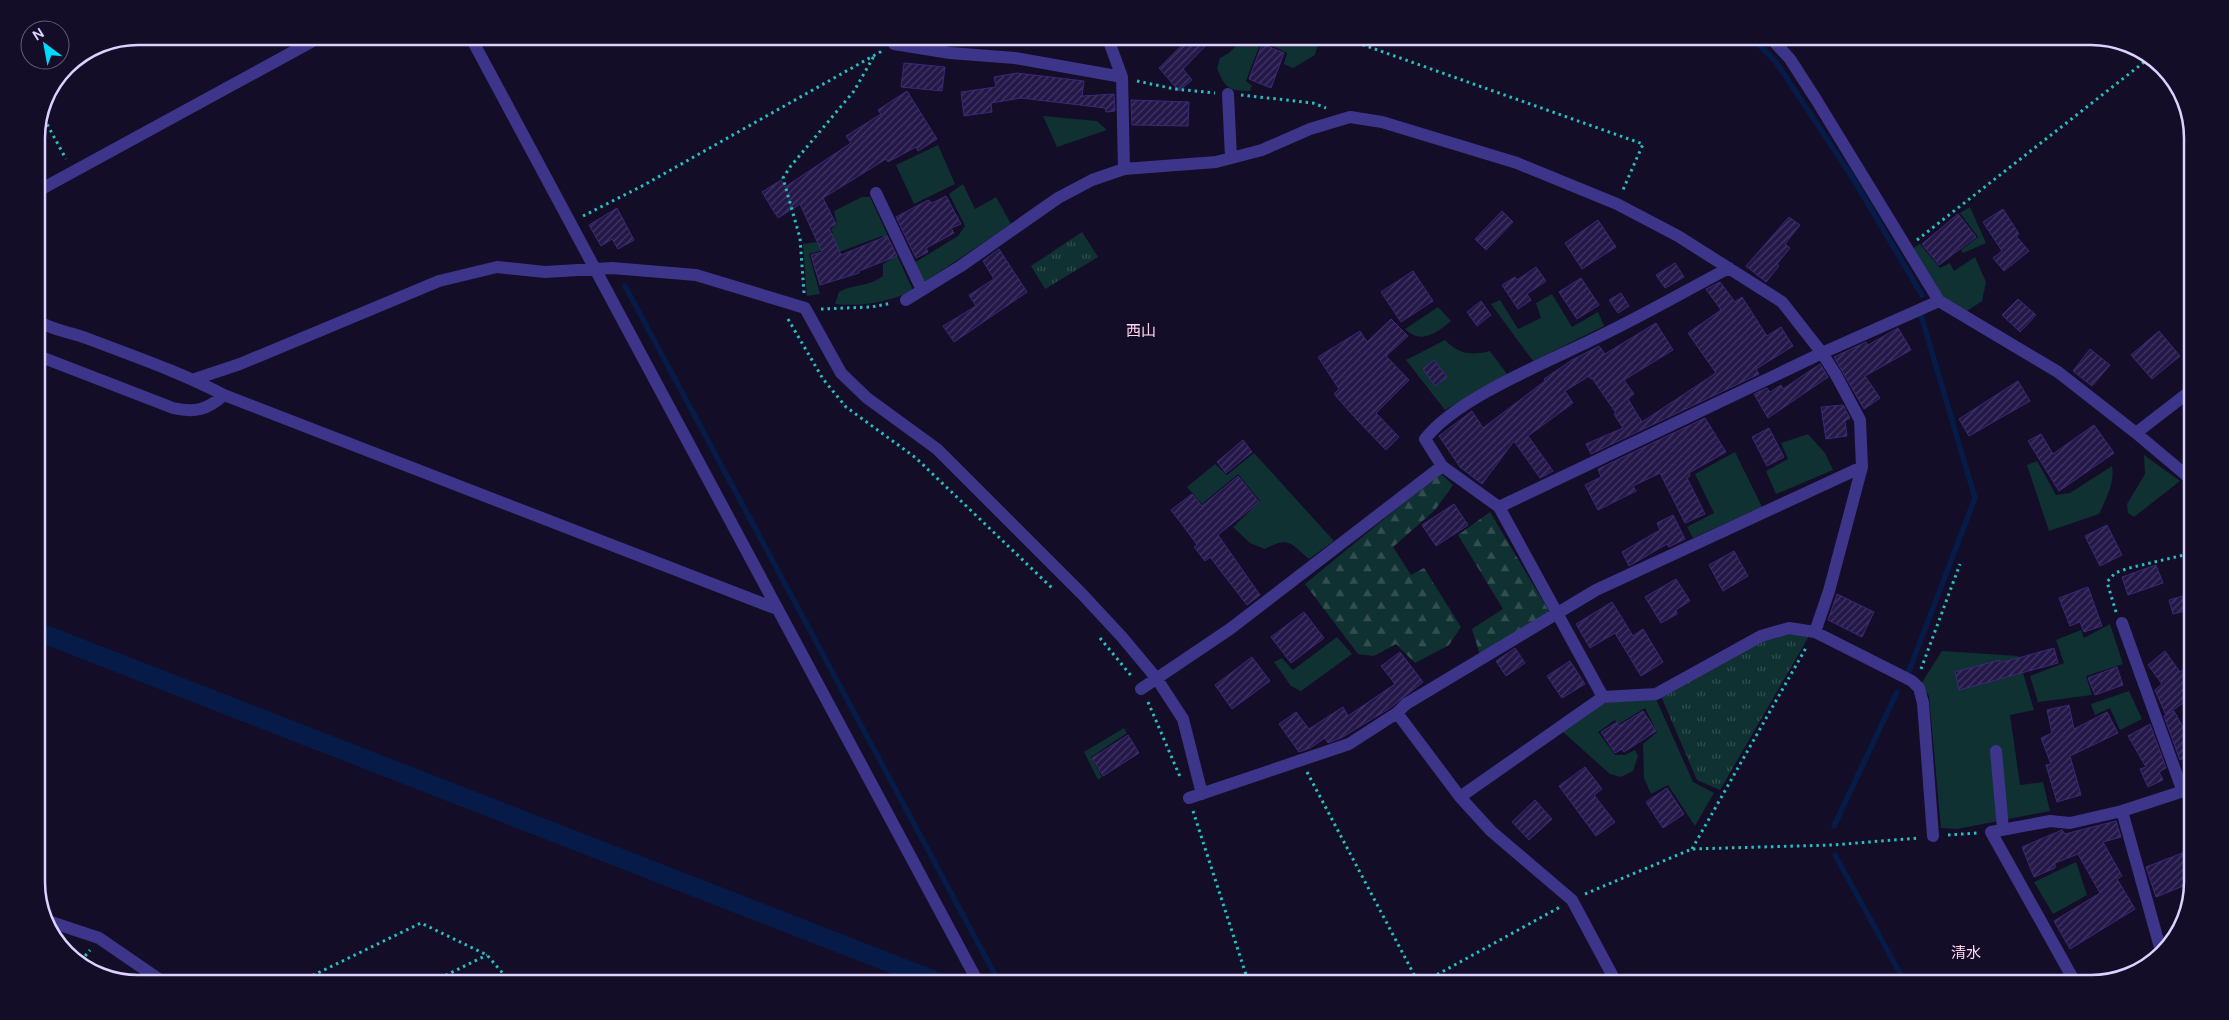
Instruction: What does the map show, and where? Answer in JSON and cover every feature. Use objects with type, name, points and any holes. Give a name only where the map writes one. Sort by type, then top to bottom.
[{"type":"street","points":[[45,187],[306,45]]},
{"type":"street","points":[[475,45],[974,975]]},
{"type":"street","points":[[900,45],[950,53],[1015,58],[1122,77]]},
{"type":"street","points":[[1110,45],[1122,77],[1124,169]]},
{"type":"street","points":[[1778,45],[1790,59],[1811,92],[1939,300],[2058,372],[2184,473]]},
{"type":"street","points":[[1228,94],[1232,158]]},
{"type":"street","points":[[906,300],[961,266],[1058,198],[1092,180],[1124,169],[1216,162],[1262,150],[1310,129],[1350,117],[1382,122],[1517,163],[1617,204],[1678,236],[1782,302],[1822,353],[1860,420],[1862,468],[1829,591],[1815,632]]},
{"type":"street","points":[[876,193],[922,290]]},
{"type":"street","points":[[194,379],[240,364],[439,281],[497,267],[545,272],[612,268],[696,274],[778,298],[805,308],[841,373],[867,398],[937,449],[1082,594],[1122,637],[1157,680],[1183,719],[1202,794]]},
{"type":"street","points":[[1604,697],[1499,507],[1442,466],[1425,439],[1434,427],[1483,394],[1601,336],[1729,268]]},
{"type":"street","points":[[1499,507],[1822,353],[1939,300]]},
{"type":"street","points":[[45,325],[69,332],[194,379],[224,395],[777,609]]},
{"type":"street","points":[[45,358],[173,408],[190,412],[212,406],[224,395]]},
{"type":"street","points":[[2136,433],[2184,396]]},
{"type":"street","points":[[1142,689],[1230,629],[1442,466]]},
{"type":"street","points":[[1189,798],[1349,744],[1397,713],[1406,704],[1596,590],[1862,468]]},
{"type":"street","points":[[2122,624],[2184,780]]},
{"type":"street","points":[[1460,797],[1604,697],[1656,694],[1761,636],[1789,628],[1815,632],[1912,681],[1919,688],[1923,703],[1934,836]]},
{"type":"street","points":[[1397,713],[1460,797],[1491,831],[1572,900],[1612,975]]},
{"type":"street","points":[[1996,751],[1997,831],[2071,975]]},
{"type":"street","points":[[1997,831],[2050,822],[2070,822],[2122,811],[2184,791]]},
{"type":"street","points":[[2122,811],[2160,945]]},
{"type":"street","points":[[56,924],[99,938],[153,975]]},
{"type":"path","points":[[570,223],[644,185],[892,45]]},
{"type":"path","points":[[1363,45],[1643,144],[1617,204]]},
{"type":"path","points":[[874,56],[854,90],[783,178],[800,238],[805,308],[837,310],[871,307],[906,300]]},
{"type":"path","points":[[1907,248],[2145,62]]},
{"type":"path","points":[[46,123],[73,172]]},
{"type":"path","points":[[778,298],[793,328],[823,378],[846,407],[916,458],[1057,593]]},
{"type":"path","points":[[2122,624],[2111,600],[2107,582],[2115,573],[2184,555]]},
{"type":"path","points":[[1915,685],[1960,564]]},
{"type":"path","points":[[1692,849],[1815,632]]},
{"type":"path","points":[[1096,633],[1142,689],[1157,718],[1189,798],[1246,975]]},
{"type":"path","points":[[1301,761],[1415,975]]},
{"type":"path","points":[[1436,975],[1572,900],[1692,849],[1832,845],[1997,831]]},
{"type":"path","points":[[314,975],[422,923],[487,955],[504,975]]},
{"type":"path","points":[[446,975],[487,955]]},
{"type":"green space","points":[[1237,45],[1260,45],[1246,81],[1252,86],[1250,91],[1232,89],[1222,80],[1217,68],[1220,58]]},
{"type":"green space","points":[[1271,45],[1318,45],[1315,55],[1293,68],[1284,64],[1287,53]]},
{"type":"green space","points":[[1043,116],[1097,121],[1107,130],[1057,147]]},
{"type":"green space","points":[[938,145],[955,184],[914,204],[896,165]]},
{"type":"green space","points":[[963,184],[975,209],[996,197],[1011,224],[923,283],[914,263],[958,236],[965,226],[949,194]]},
{"type":"green space","points":[[862,197],[870,197],[912,288],[911,292],[874,303],[855,305],[835,304],[839,292],[877,280],[883,276],[883,264],[891,259],[882,236],[831,255],[828,249],[809,254],[820,294],[807,296],[803,244],[817,242],[833,233],[831,229],[837,224],[834,211]]},
{"type":"green space","points":[[1970,207],[1986,243],[1963,253],[1961,250],[1978,237],[1960,213]]},
{"type":"green space","points":[[1082,232],[1098,257],[1045,289],[1031,266]]},
{"type":"green space","points":[[1920,244],[1940,268],[1950,263],[1954,271],[1975,257],[1986,282],[1982,301],[1967,311],[1941,298],[1912,249]]},
{"type":"green space","points":[[1552,294],[1572,327],[1598,312],[1604,326],[1533,361],[1491,304],[1500,300],[1518,329],[1541,318],[1536,303]]},
{"type":"green space","points":[[1438,307],[1451,321],[1440,330],[1423,337],[1411,334],[1405,329]]},
{"type":"green space","points":[[1445,340],[1450,345],[1466,353],[1490,351],[1507,374],[1445,410],[1406,360]]},
{"type":"green space","points":[[1808,434],[1825,453],[1833,470],[1776,494],[1766,471],[1788,459],[1781,443]]},
{"type":"green space","points":[[1735,452],[1762,507],[1693,538],[1687,527],[1714,513],[1695,474]]},
{"type":"green space","points":[[1254,453],[1334,541],[1309,559],[1289,543],[1279,543],[1265,549],[1250,543],[1233,527],[1260,501],[1238,474],[1202,504],[1187,487],[1215,464],[1227,475]]},
{"type":"green space","points":[[2144,455],[2180,481],[2134,517],[2128,513],[2127,504],[2145,474]]},
{"type":"green space","points":[[2037,461],[2056,495],[2070,493],[2112,466],[2111,485],[2099,514],[2049,531],[2027,465]]},
{"type":"green space","points":[[1440,473],[1453,485],[1435,510],[1393,547],[1411,575],[1424,568],[1461,627],[1449,645],[1415,663],[1396,644],[1374,656],[1358,654],[1305,584]]},
{"type":"green space","points":[[1490,512],[1550,613],[1480,655],[1472,629],[1503,609],[1458,535]]},
{"type":"green space","points":[[2110,624],[2123,664],[2086,676],[2092,695],[2038,702],[2030,676],[2064,663],[2056,640],[2081,630],[2084,638]]},
{"type":"green space","points":[[1789,632],[1809,636],[1720,790],[1697,780],[1661,696],[1762,640]]},
{"type":"green space","points":[[1337,637],[1352,654],[1301,691],[1291,686],[1274,662],[1282,658],[1293,670]]},
{"type":"green space","points":[[1942,651],[2018,656],[2034,710],[2010,715],[2020,785],[2043,782],[2050,811],[1957,829],[1941,828],[1929,696],[1921,684]]},
{"type":"green space","points":[[2129,691],[2142,719],[2120,730],[2110,708],[2095,715],[2091,704]]},
{"type":"green space","points":[[1656,699],[1693,782],[1714,793],[1695,826],[1668,785],[1651,794],[1644,778],[1643,744],[1657,732],[1645,708],[1619,724],[1615,720],[1598,732],[1615,755],[1625,755],[1635,750],[1638,756],[1633,771],[1621,777],[1610,774],[1563,732],[1603,703]]},
{"type":"green space","points":[[1124,728],[1127,733],[1091,757],[1102,777],[1098,780],[1084,752]]},
{"type":"green space","points":[[2076,862],[2087,895],[2053,914],[2034,882]]},
{"type":"building","points":[[1182,45],[1206,45],[1183,69],[1192,80],[1179,91],[1159,68]]},
{"type":"building","points":[[1262,45],[1284,53],[1271,88],[1249,79]]},
{"type":"building","points":[[904,63],[945,67],[942,91],[901,87]]},
{"type":"building","points":[[1017,73],[1084,81],[1082,96],[1114,94],[1115,111],[1106,112],[1105,108],[1021,98],[991,103],[992,112],[964,116],[961,92],[996,87],[994,77]]},
{"type":"building","points":[[907,91],[937,139],[918,151],[916,147],[888,162],[886,159],[823,198],[836,224],[829,228],[841,255],[887,236],[897,256],[859,271],[859,273],[820,285],[811,255],[822,252],[800,204],[778,218],[762,192],[781,180],[785,187],[851,143],[846,136],[881,114],[878,110]]},
{"type":"building","points":[[1131,100],[1189,102],[1188,126],[1132,125]]},
{"type":"building","points":[[946,196],[961,224],[951,228],[954,233],[926,248],[928,252],[916,258],[896,217],[928,200],[932,203]]},
{"type":"building","points":[[617,208],[634,240],[618,249],[612,239],[601,246],[589,225]]},
{"type":"building","points":[[2003,209],[2019,234],[2016,236],[2029,251],[2004,271],[1993,258],[2002,251],[1983,222]]},
{"type":"building","points":[[1502,211],[1513,222],[1486,250],[1475,239]]},
{"type":"building","points":[[1958,214],[1976,237],[1939,265],[1922,244]]},
{"type":"building","points":[[1789,217],[1800,225],[1785,244],[1790,248],[1766,282],[1746,266]]},
{"type":"building","points":[[1598,220],[1616,247],[1582,269],[1565,243]]},
{"type":"building","points":[[999,249],[1027,292],[954,342],[943,326],[976,306],[969,295],[994,279],[983,261]]},
{"type":"building","points":[[1675,263],[1684,277],[1665,288],[1656,275]]},
{"type":"building","points":[[1536,267],[1546,281],[1527,294],[1531,300],[1518,309],[1502,285],[1515,277],[1517,280]]},
{"type":"building","points":[[1413,271],[1433,301],[1401,322],[1381,292]]},
{"type":"building","points":[[1581,278],[1599,305],[1577,319],[1559,292]]},
{"type":"building","points":[[1720,282],[1735,302],[1742,297],[1767,336],[1781,327],[1793,346],[1756,369],[1759,374],[1591,454],[1586,444],[1623,428],[1614,414],[1616,413],[1589,376],[1565,391],[1573,403],[1528,436],[1553,471],[1540,478],[1514,441],[1482,484],[1460,467],[1439,436],[1472,411],[1483,428],[1545,381],[1544,379],[1572,360],[1599,346],[1605,354],[1656,323],[1673,350],[1624,380],[1634,394],[1628,399],[1642,422],[1716,373],[1688,333],[1721,310],[1706,289]]},
{"type":"building","points":[[1621,293],[1629,306],[1618,313],[1609,300]]},
{"type":"building","points":[[2018,299],[2036,315],[2020,332],[2002,315]]},
{"type":"building","points":[[1481,301],[1491,315],[1477,326],[1467,312]]},
{"type":"building","points":[[1391,319],[1408,336],[1386,356],[1409,380],[1376,413],[1399,437],[1386,450],[1334,394],[1339,389],[1318,357],[1360,331],[1367,342]]},
{"type":"building","points":[[1898,328],[1911,350],[1865,376],[1880,398],[1864,409],[1834,357],[1866,342],[1868,345]]},
{"type":"building","points":[[2159,331],[2180,356],[2152,379],[2131,355]]},
{"type":"building","points":[[2090,349],[2110,365],[2092,386],[2073,371]]},
{"type":"building","points":[[1434,360],[1447,377],[1435,386],[1423,369]]},
{"type":"building","points":[[1820,364],[1828,377],[1768,418],[1754,394],[1767,388],[1770,392],[1781,385],[1783,389]]},
{"type":"building","points":[[2018,381],[2030,401],[1969,436],[1959,419]]},
{"type":"building","points":[[1843,405],[1850,418],[1845,421],[1847,436],[1826,439],[1821,407]]},
{"type":"building","points":[[1705,418],[1726,452],[1689,473],[1690,476],[1687,478],[1705,514],[1685,523],[1660,473],[1633,486],[1636,491],[1598,510],[1585,485],[1601,477],[1598,469]]},
{"type":"building","points":[[2094,425],[2114,453],[2059,491],[2028,441],[2041,434],[2053,454]]},
{"type":"building","points":[[1769,428],[1784,457],[1767,466],[1752,437]]},
{"type":"building","points":[[1243,440],[1252,452],[1226,473],[1217,462]]},
{"type":"building","points":[[1238,476],[1259,502],[1218,535],[1260,595],[1247,605],[1210,557],[1205,561],[1194,547],[1197,545],[1171,510],[1192,494],[1202,506]]},
{"type":"building","points":[[1454,504],[1468,525],[1436,546],[1422,525]]},
{"type":"building","points":[[1673,515],[1685,539],[1669,547],[1667,544],[1629,566],[1622,552],[1660,530],[1657,523]]},
{"type":"building","points":[[2107,525],[2122,555],[2100,566],[2085,536]]},
{"type":"building","points":[[1734,551],[1748,576],[1723,591],[1709,565]]},
{"type":"building","points":[[2156,565],[2163,583],[2128,595],[2122,577]]},
{"type":"building","points":[[1676,579],[1690,601],[1676,610],[1677,614],[1661,623],[1645,597]]},
{"type":"building","points":[[2088,587],[2102,626],[2084,632],[2080,622],[2070,626],[2059,598]]},
{"type":"building","points":[[1837,594],[1874,612],[1862,637],[1828,620]]},
{"type":"building","points":[[2184,596],[2184,611],[2173,614],[2169,600]]},
{"type":"building","points":[[1612,602],[1633,636],[1643,629],[1663,662],[1641,676],[1615,633],[1590,648],[1576,624]]},
{"type":"building","points":[[1304,612],[1324,638],[1291,663],[1271,637]]},
{"type":"building","points":[[1515,648],[1525,663],[1506,676],[1496,661]]},
{"type":"building","points":[[2054,648],[2058,663],[1959,690],[1955,672],[2000,660],[2000,663]]},
{"type":"building","points":[[2165,651],[2180,672],[2184,669],[2184,702],[2166,715],[2155,690],[2162,684],[2148,665]]},
{"type":"building","points":[[1400,652],[1423,682],[1390,708],[1341,738],[1328,743],[1325,738],[1310,748],[1299,752],[1279,724],[1296,712],[1309,729],[1343,707],[1348,716],[1395,684],[1381,666]]},
{"type":"building","points":[[1252,657],[1270,681],[1232,709],[1215,685]]},
{"type":"building","points":[[1570,661],[1585,684],[1562,698],[1547,676]]},
{"type":"building","points":[[2117,667],[2123,685],[2095,695],[2088,678]]},
{"type":"building","points":[[2069,705],[2074,729],[2107,712],[2118,733],[2070,756],[2081,795],[2057,802],[2046,765],[2051,764],[2041,738],[2052,733],[2047,710]]},
{"type":"building","points":[[1643,711],[1656,731],[1624,752],[1622,749],[1615,753],[1601,732],[1617,722],[1619,726]]},
{"type":"building","points":[[2174,711],[2184,729],[2184,758],[2180,760],[2164,716]]},
{"type":"building","points":[[2150,724],[2166,768],[2159,772],[2163,780],[2148,787],[2140,769],[2146,767],[2128,736]]},
{"type":"building","points":[[1128,735],[1139,753],[1103,776],[1092,758]]},
{"type":"building","points":[[1585,767],[1602,789],[1594,795],[1615,822],[1596,836],[1559,786]]},
{"type":"building","points":[[1667,788],[1684,814],[1663,828],[1646,802]]},
{"type":"building","points":[[1535,800],[1552,819],[1529,840],[1512,822]]},
{"type":"building","points":[[2116,821],[2121,837],[2103,842],[2122,876],[2117,879],[2135,909],[2070,949],[2054,921],[2100,893],[2078,854],[2055,863],[2055,868],[2034,877],[2022,847],[2062,830],[2065,834]]},
{"type":"building","points":[[2184,852],[2184,886],[2156,897],[2146,867]]},
{"type":"waterway","points":[[1759,45],[1776,62],[1854,180],[1922,295]]},
{"type":"waterway","points":[[625,286],[995,975]]},
{"type":"waterway","points":[[1909,671],[1975,498],[1921,315]]},
{"type":"waterway","points":[[45,634],[921,975]]},
{"type":"waterway","points":[[1834,826],[1897,692]]},
{"type":"waterway","points":[[1835,855],[1901,975]]},
{"type":"district","name":"西山","points":[[1141,331]]},
{"type":"district","name":"清水","points":[[1966,953]]}]
